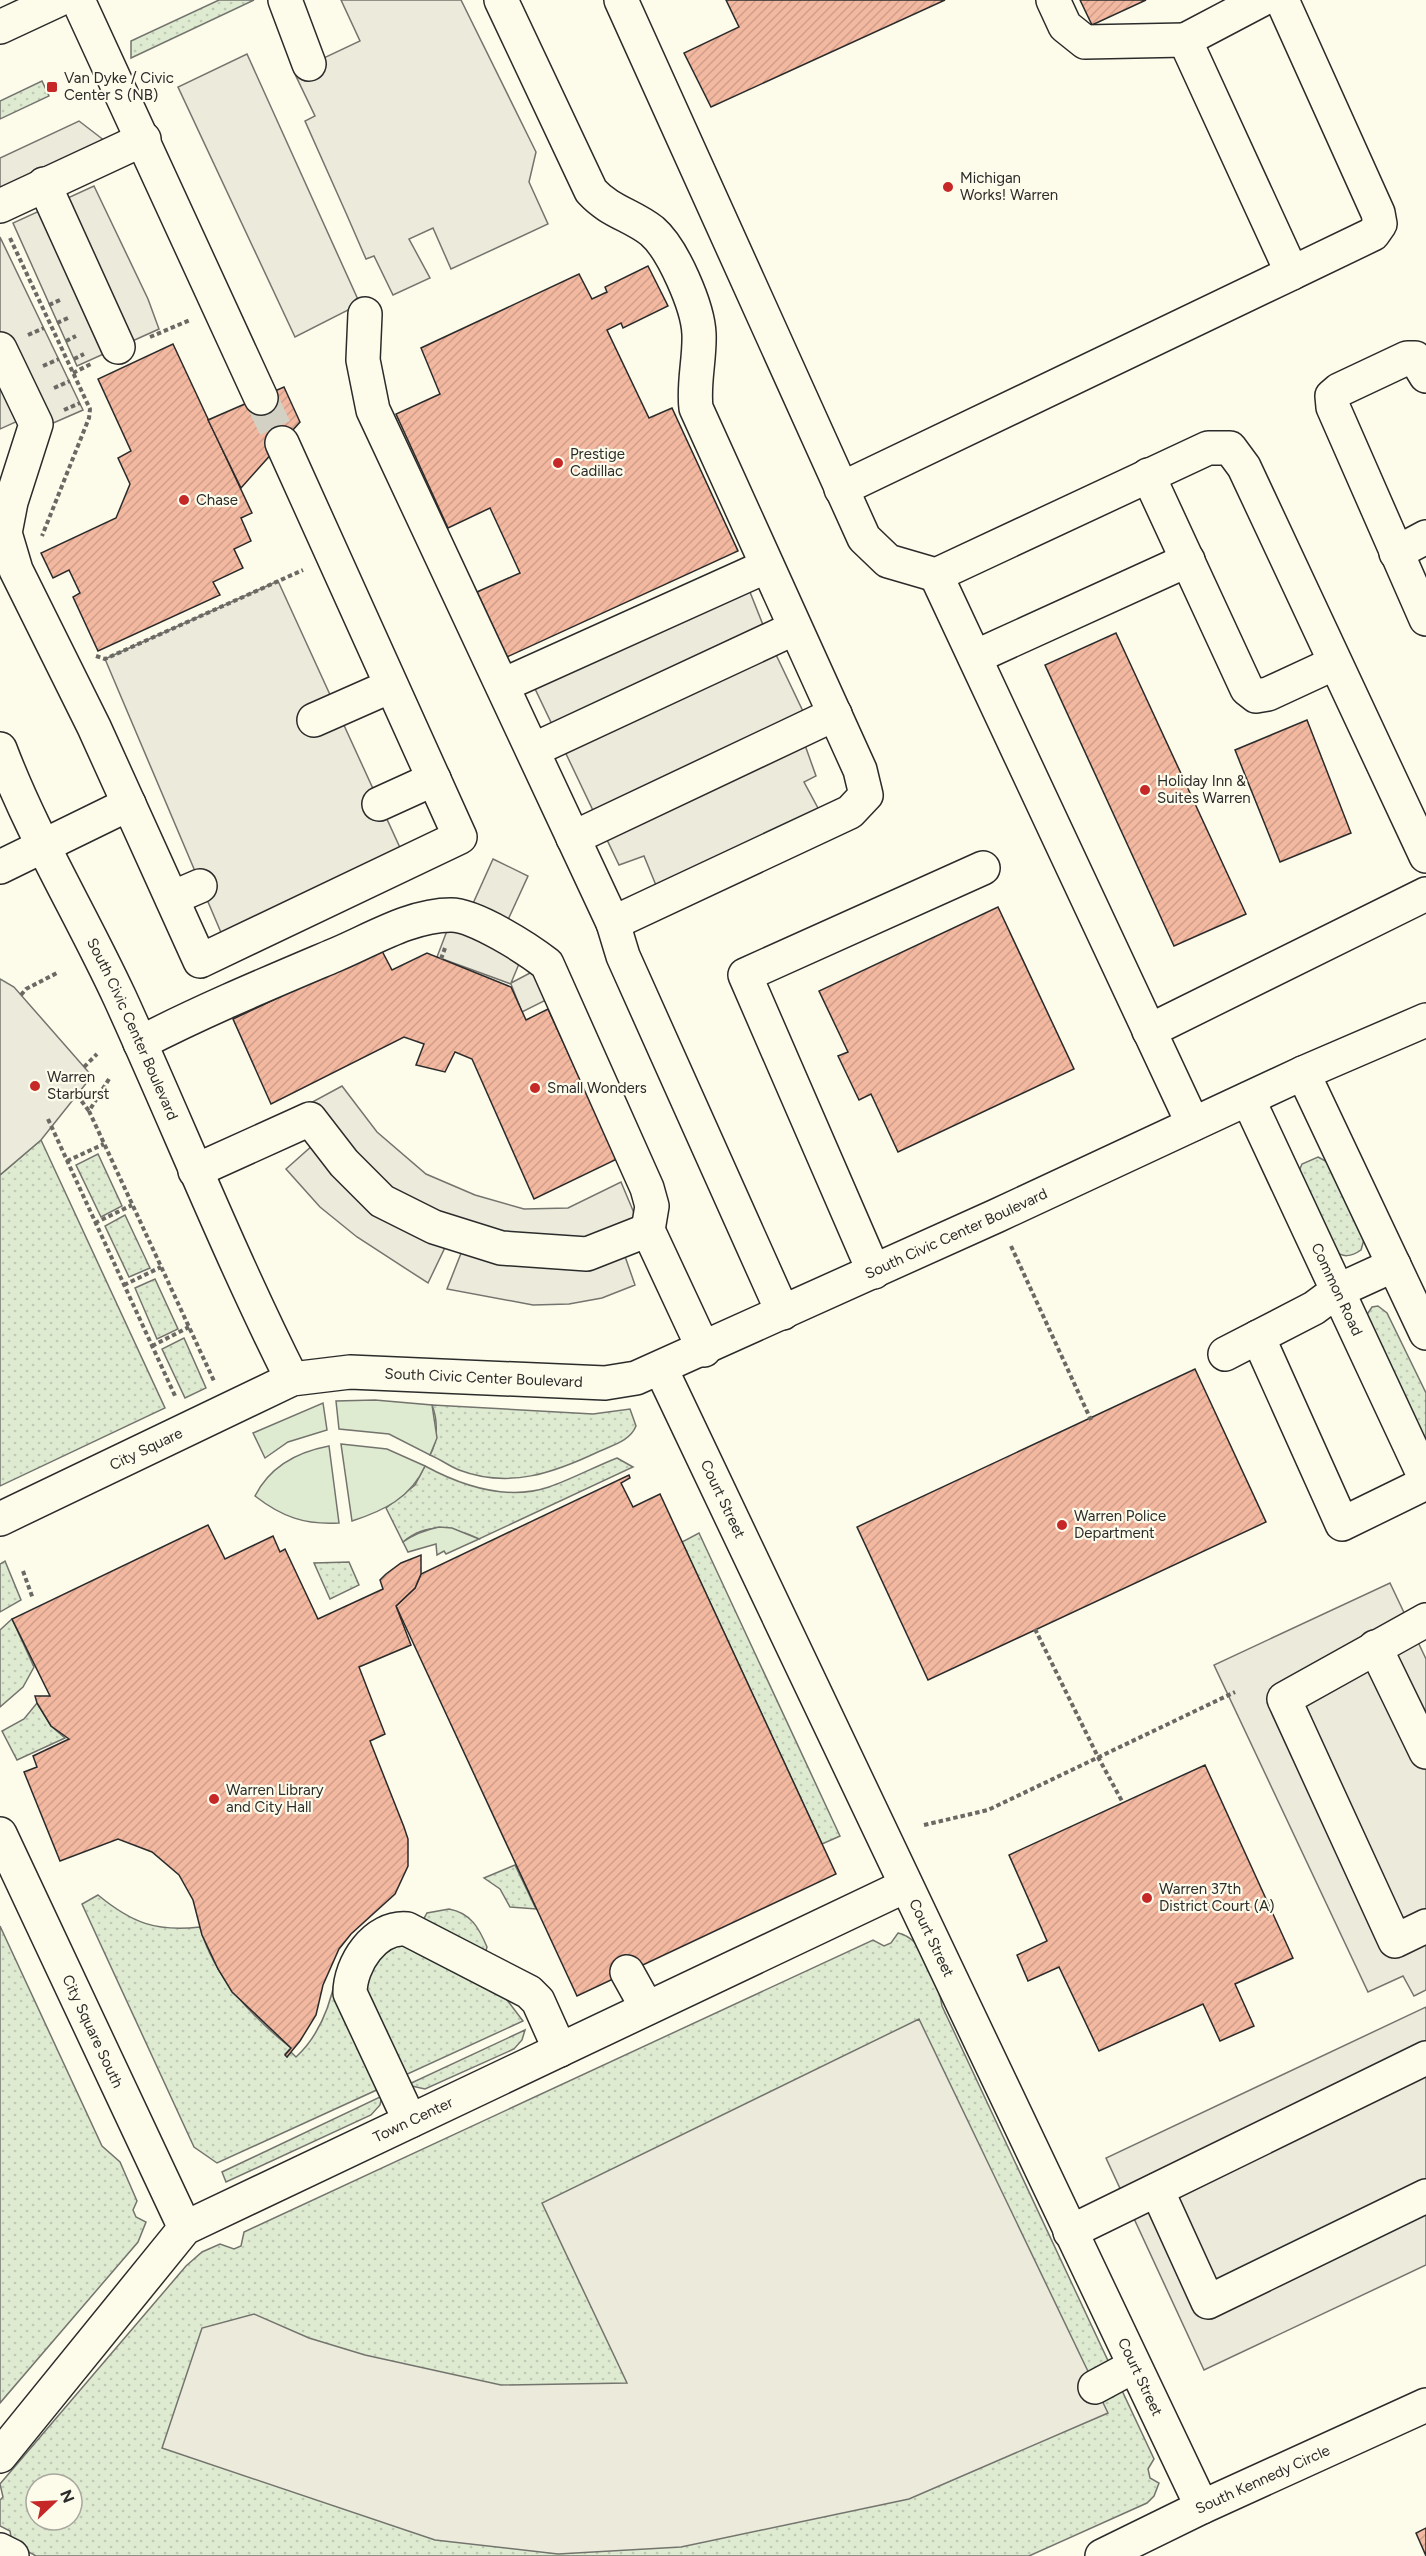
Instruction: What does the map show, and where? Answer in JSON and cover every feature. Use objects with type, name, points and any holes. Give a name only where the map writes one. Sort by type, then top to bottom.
[{"type":"street","points":[[0,27],[58,0]]},
{"type":"street","points":[[78,0],[144,139],[261,398]]},
{"type":"street","points":[[285,0],[309,64]]},
{"type":"street","points":[[501,0],[591,191],[603,205],[651,231],[666,246],[696,312],[699,335],[694,390],[696,408],[860,770],[866,795],[850,812],[613,923]]},
{"type":"street","points":[[621,0],[864,538],[888,561],[936,575],[1208,448],[1230,448],[1244,467],[1426,856]]},
{"type":"street","points":[[1053,0],[1065,26],[1085,42],[1185,40],[1261,0]]},
{"type":"street","points":[[841,489],[1373,234],[1380,224],[1378,213],[1282,0]]},
{"type":"street","points":[[1185,40],[1292,273]]},
{"type":"street","points":[[4,220],[44,184],[144,139]]},
{"type":"street","points":[[44,184],[118,347]]},
{"type":"street","points":[[365,314],[363,360],[373,410],[613,923],[623,956],[783,1313]]},
{"type":"street","points":[[0,349],[36,424],[11,502],[5,533],[13,561],[129,804],[186,892],[200,961],[460,837],[282,443]]},
{"type":"street","points":[[1426,376],[1416,358],[1407,358],[1339,390],[1332,396],[1333,407],[1426,619]]},
{"type":"street","points":[[1148,475],[1247,689],[1256,696],[1268,694],[1335,663]]},
{"type":"street","points":[[1396,553],[1426,537]]},
{"type":"street","points":[[975,657],[1188,560]]},
{"type":"street","points":[[503,685],[767,566]]},
{"type":"street","points":[[936,575],[1193,1124]]},
{"type":"street","points":[[533,750],[795,628]]},
{"type":"street","points":[[314,720],[391,686]]},
{"type":"street","points":[[573,838],[835,714]]},
{"type":"street","name":"South Civic Center Boulevard","points":[[0,749],[43,848],[140,1042],[195,1171],[292,1379],[350,1372],[605,1383],[636,1378],[704,1350],[1303,1073],[1426,1020]]},
{"type":"street","points":[[379,804],[434,779]]},
{"type":"street","points":[[0,867],[129,804]]},
{"type":"street","points":[[874,1272],[745,975],[983,868]]},
{"type":"street","points":[[1149,1031],[1426,894]]},
{"type":"street","points":[[140,1042],[189,1018],[412,922],[453,915],[526,947],[547,964],[647,1188],[652,1206],[648,1230],[704,1350]]},
{"type":"street","points":[[1303,1073],[1426,1333]]},
{"type":"street","name":"Common Road","points":[[1248,1099],[1426,1482]]},
{"type":"street","points":[[195,1171],[310,1119],[344,1163],[382,1201],[434,1227],[501,1248],[586,1254],[648,1230]]},
{"type":"street","points":[[1225,1354],[1314,1308],[1337,1291],[1394,1265]]},
{"type":"street","points":[[1258,1337],[1342,1524],[1426,1482]]},
{"type":"street","name":"Court Street","points":[[661,1369],[1202,2507]]},
{"type":"street","name":"City Square","points":[[0,1519],[292,1379]]},
{"type":"street","points":[[1426,1620],[1284,1699],[1395,1941],[1426,1926]]},
{"type":"street","points":[[1375,1647],[1426,1752]]},
{"type":"street","name":"City Square South","points":[[0,1834],[185,2228]]},
{"type":"street","name":"Town Center","points":[[0,2456],[185,2228],[905,1886]]},
{"type":"street","points":[[410,2121],[350,1993],[352,1974],[356,1966],[377,1938],[387,1930],[407,1929],[523,1988],[538,2001],[560,2050]]},
{"type":"street","points":[[638,1967],[657,2004]]},
{"type":"street","points":[[1070,2232],[1426,2058]]},
{"type":"street","points":[[1157,2190],[1208,2302],[1426,2196]]},
{"type":"street","points":[[1095,2387],[1134,2366]]},
{"type":"street","name":"South Kennedy Circle","points":[[1102,2556],[1202,2507],[1426,2405]]},
{"type":"street","points":[[0,2550],[12,2556]]},
{"type":"path","points":[[4,220],[90,409],[89,418],[38,546]]},
{"type":"path","points":[[92,652],[105,659],[278,581]]},
{"type":"path","points":[[21,995],[26,989],[57,973]]},
{"type":"path","points":[[84,1067],[97,1054]]},
{"type":"path","points":[[89,1111],[109,1079]]},
{"type":"path","points":[[77,1095],[89,1111],[218,1389]]},
{"type":"path","points":[[48,1119],[180,1407]]},
{"type":"path","points":[[67,1161],[104,1144]]},
{"type":"path","points":[[95,1223],[132,1205]]},
{"type":"path","points":[[1007,1238],[1091,1420]]},
{"type":"path","points":[[124,1285],[161,1267]]},
{"type":"path","points":[[152,1346],[189,1327]]},
{"type":"path","points":[[23,1571],[33,1599]]},
{"type":"path","points":[[1035,1629],[1123,1803]]},
{"type":"path","points":[[924,1825],[988,1810],[1235,1692]]},
{"type":"green space","points":[[219,0],[254,0],[131,58],[131,41]]},
{"type":"green space","points":[[42,81],[49,96],[0,119],[0,101]]},
{"type":"green space","points":[[41,1140],[165,1408],[0,1486],[0,1175]]},
{"type":"green space","points":[[98,1154],[122,1206],[101,1217],[76,1165]]},
{"type":"green space","points":[[1318,1157],[1331,1164],[1365,1236],[1361,1250],[1354,1254],[1347,1256],[1333,1250],[1299,1171],[1302,1164]]},
{"type":"green space","points":[[125,1215],[150,1268],[129,1277],[105,1226]]},
{"type":"green space","points":[[155,1279],[178,1329],[157,1339],[135,1288]]},
{"type":"green space","points":[[1378,1306],[1387,1313],[1426,1393],[1426,1441],[1422,1438],[1366,1316],[1372,1307]]},
{"type":"green space","points":[[184,1338],[206,1388],[185,1398],[162,1349]]},
{"type":"green space","points":[[375,1400],[432,1405],[437,1438],[430,1455],[389,1434],[339,1429],[336,1401]]},
{"type":"green space","points":[[323,1403],[327,1430],[288,1442],[265,1458],[253,1433]]},
{"type":"green space","points":[[432,1405],[593,1414],[630,1409],[636,1426],[621,1442],[566,1466],[531,1476],[496,1478],[478,1476],[459,1470],[430,1455],[435,1443],[436,1430]]},
{"type":"green space","points":[[341,1444],[387,1449],[425,1466],[412,1487],[395,1502],[375,1513],[352,1521]]},
{"type":"green space","points":[[329,1446],[339,1523],[315,1523],[294,1518],[255,1496],[268,1476],[286,1462],[306,1452]]},
{"type":"green space","points":[[617,1458],[633,1467],[479,1539],[460,1531],[440,1528],[421,1531],[403,1542],[386,1508],[415,1485],[425,1466],[469,1485],[501,1492],[517,1492],[549,1487]]},
{"type":"green space","points":[[439,1527],[452,1528],[479,1539],[446,1554],[444,1551],[437,1555],[436,1544],[408,1552],[403,1542]]},
{"type":"green space","points":[[699,1533],[840,1836],[822,1844],[682,1542]]},
{"type":"green space","points":[[5,1561],[21,1600],[0,1612],[0,1564]]},
{"type":"green space","points":[[349,1562],[359,1585],[330,1599],[314,1563]]},
{"type":"green space","points":[[12,1619],[34,1667],[23,1687],[0,1707],[0,1630]]},
{"type":"green space","points":[[37,1703],[51,1726],[65,1738],[17,1760],[2,1731],[24,1719]]},
{"type":"green space","points":[[515,1865],[536,1909],[510,1907],[500,1889],[484,1878]]},
{"type":"green space","points":[[98,1895],[122,1913],[145,1923],[170,1928],[200,1927],[206,1945],[224,1979],[248,2009],[291,2048],[285,2054],[287,2057],[291,2052],[296,2057],[311,2040],[327,2010],[336,1976],[381,2088],[217,2163],[194,2147],[82,1904]]},
{"type":"green space","points":[[449,1909],[463,1914],[473,1922],[487,1947],[485,1954],[422,1922],[427,1913]]},
{"type":"green space","points":[[0,1926],[102,2146],[120,2162],[137,2201],[133,2210],[136,2217],[146,2222],[138,2242],[0,2403]]},
{"type":"green space","points":[[898,1933],[916,1943],[929,1962],[942,2006],[1154,2459],[1148,2469],[1150,2478],[1159,2483],[1154,2496],[1147,2503],[1029,2556],[36,2556],[12,2543],[10,2531],[0,2526],[0,2500],[3,2497],[0,2484],[186,2266],[202,2252],[220,2244],[234,2249],[241,2246],[244,2232],[873,1940],[884,1946],[891,1943]]},
{"type":"green space","points":[[406,1944],[504,1996],[523,2021],[401,2077],[363,1984],[369,1970],[379,1958],[392,1949]]},
{"type":"green space","points":[[525,2030],[522,2040],[514,2049],[425,2089],[407,2085]]},
{"type":"green space","points":[[382,2096],[380,2105],[371,2115],[226,2182],[222,2172]]},
{"type":"shaded area","points":[[341,0],[461,0],[536,152],[529,182],[548,224],[451,269],[433,228],[409,239],[430,278],[393,295],[374,256],[366,259],[305,121],[315,116],[294,72],[360,41]]},
{"type":"shaded area","points":[[247,54],[360,304],[295,337],[178,87]]},
{"type":"shaded area","points":[[79,121],[118,151],[0,206],[0,158]]},
{"type":"shaded area","points":[[94,186],[148,299],[159,329],[77,366],[13,223]]},
{"type":"shaded area","points":[[0,237],[83,410],[35,431],[31,415],[0,429]]},
{"type":"shaded area","points":[[744,577],[769,640],[810,726],[800,731],[816,776],[804,782],[826,823],[662,900],[644,856],[619,865],[528,674]]},
{"type":"shaded area","points":[[278,581],[407,863],[228,949],[105,659]]},
{"type":"shaded area","points":[[493,859],[528,876],[501,935],[526,947],[511,983],[547,964],[560,993],[522,1012],[511,984],[437,957],[453,915],[466,919]]},
{"type":"shaded area","points":[[0,979],[14,987],[92,1076],[41,1140],[0,1175]]},
{"type":"shaded area","points":[[342,1086],[377,1132],[426,1174],[475,1195],[524,1209],[568,1208],[621,1182],[642,1232],[620,1242],[635,1285],[602,1298],[569,1304],[533,1305],[447,1289],[467,1238],[452,1233],[428,1283],[357,1237],[320,1207],[286,1169],[323,1136],[305,1106]]},
{"type":"shaded area","points":[[1390,1583],[1426,1659],[1426,1990],[1414,1996],[1403,1976],[1368,1992],[1214,1665]]},
{"type":"shaded area","points":[[1426,2007],[1426,2265],[1204,2370],[1106,2158]]},
{"type":"shaded area","points":[[919,2019],[1108,2413],[909,2499],[681,2547],[558,2554],[435,2540],[162,2448],[202,2328],[254,2314],[309,2338],[365,2355],[501,2385],[627,2383],[542,2203]]},
{"type":"building","points":[[726,0],[945,0],[711,107],[684,53],[739,27]]},
{"type":"building","points":[[1080,0],[1146,0],[1092,25]]},
{"type":"building","name":"Prestige Cadillac","points":[[648,266],[668,306],[623,328],[621,323],[607,330],[649,418],[672,408],[738,551],[507,657],[477,592],[520,573],[490,508],[448,528],[396,414],[440,394],[421,348],[579,274],[592,299],[607,292],[605,287]]},
{"type":"building","name":"Chase","points":[[173,344],[252,513],[241,518],[251,541],[234,549],[243,568],[213,582],[220,595],[98,651],[73,597],[80,593],[69,570],[53,578],[41,553],[116,518],[130,484],[118,458],[131,451],[98,379]]},
{"type":"building","points":[[284,387],[300,422],[241,488],[208,420]]},
{"type":"building","name":"Holiday Inn & Suites Warren","points":[[1116,633],[1246,914],[1174,946],[1045,665]]},
{"type":"building","points":[[1307,720],[1351,833],[1280,862],[1235,750]]},
{"type":"building","points":[[998,907],[1074,1069],[898,1152],[871,1094],[859,1100],[838,1056],[848,1052],[819,991]]},
{"type":"building","name":"Small Wonders","points":[[381,949],[392,970],[427,953],[511,987],[526,1020],[548,1009],[617,1159],[534,1199],[472,1059],[455,1052],[445,1072],[416,1065],[424,1044],[404,1037],[271,1104],[233,1019]]},
{"type":"building","name":"Warren Police Department","points":[[1195,1369],[1266,1522],[928,1680],[857,1527]]},
{"type":"building","points":[[629,1475],[630,1478],[621,1483],[633,1507],[660,1494],[836,1874],[577,1996],[396,1606],[415,1588],[421,1574]]},
{"type":"building","name":"Warren Library and City Hall","points":[[208,1525],[225,1559],[273,1536],[280,1552],[285,1549],[318,1619],[383,1589],[380,1580],[386,1574],[401,1563],[421,1555],[421,1574],[415,1588],[396,1606],[411,1645],[359,1667],[385,1734],[370,1741],[408,1839],[408,1866],[395,1894],[351,1934],[339,1949],[323,1985],[316,2015],[287,2057],[285,2055],[291,2048],[232,1992],[218,1969],[202,1935],[193,1900],[179,1875],[152,1852],[118,1839],[60,1861],[24,1772],[37,1767],[33,1756],[69,1739],[51,1726],[37,1703],[35,1696],[50,1696],[12,1619]]},
{"type":"building","name":"Warren 37th District Court (A)","points":[[1205,1765],[1293,1958],[1235,1984],[1254,2026],[1220,2041],[1203,2004],[1099,2051],[1059,1967],[1028,1981],[1017,1955],[1047,1941],[1009,1855]]},
{"type":"building","points":[[1426,2528],[1426,2556],[1416,2533]]},
{"type":"tunnel","points":[[261,398],[282,443]]},
{"type":"place","name":"Van Dyke / Civic Center S (NB)","points":[[52,87]]},
{"type":"place","name":"Michigan Works! Warren","points":[[948,187]]},
{"type":"place","name":"Prestige Cadillac","points":[[558,463]]},
{"type":"place","name":"Chase","points":[[184,500]]},
{"type":"place","name":"Holiday Inn & Suites Warren","points":[[1145,790]]},
{"type":"place","name":"Warren Starburst","points":[[35,1086]]},
{"type":"place","name":"Small Wonders","points":[[535,1088]]},
{"type":"place","name":"Warren Police Department","points":[[1062,1525]]},
{"type":"place","name":"Warren Library and City Hall","points":[[214,1799]]},
{"type":"place","name":"Warren 37th District Court (A)","points":[[1147,1898]]}]
